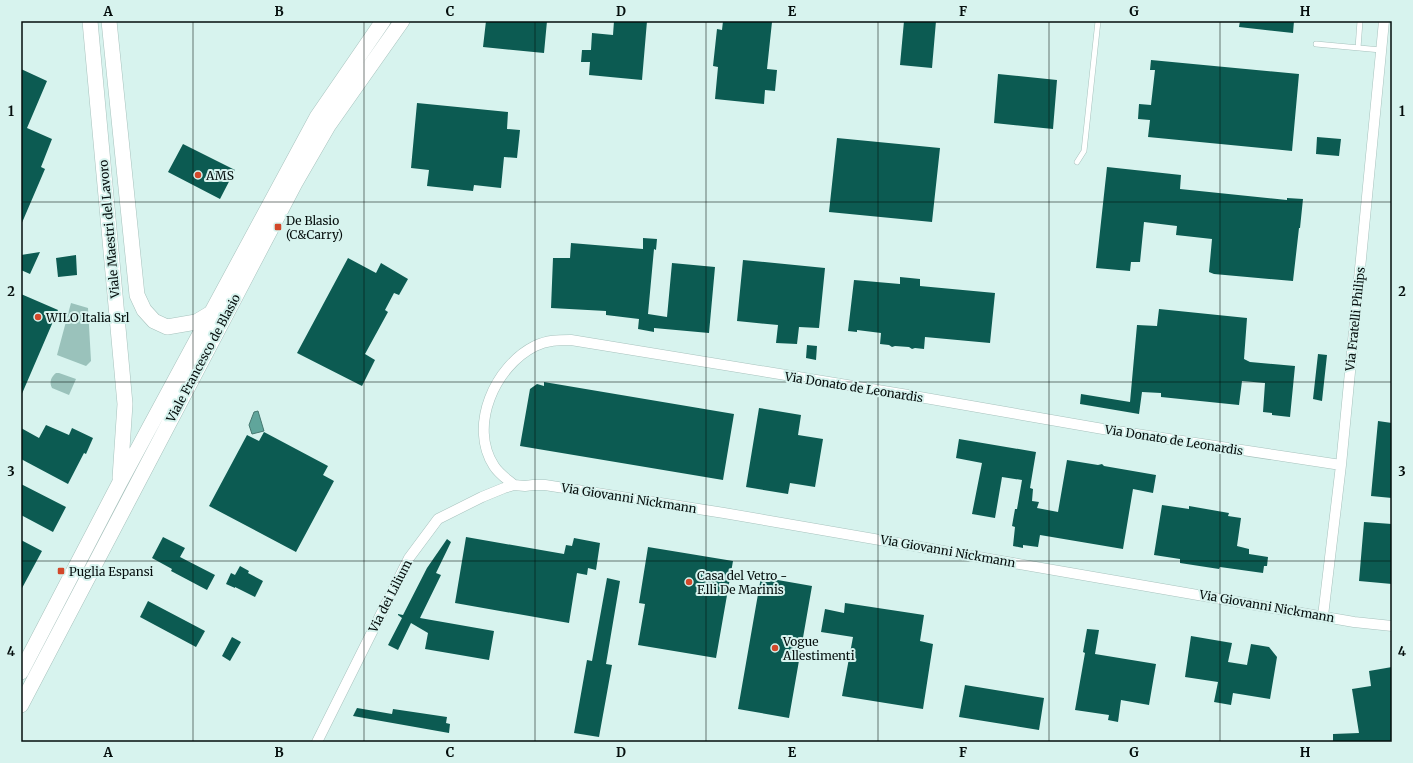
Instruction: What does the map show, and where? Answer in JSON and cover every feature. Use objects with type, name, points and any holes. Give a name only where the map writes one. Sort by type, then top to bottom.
[{"type":"street","name":"Viale Maestri del Lavoro","points":[[90,21],[126,404],[119,484]]},
{"type":"street","name":"Viale Maestri del Lavoro","points":[[109,21],[137,295],[144,310],[154,321],[167,327],[196,322],[211,312]]},
{"type":"street","name":"Viale Francesco de Blasio","points":[[21,672],[24,661],[317,117],[383,21]]},
{"type":"street","name":"Viale Francesco de Blasio","points":[[21,705],[295,183],[328,126],[402,21]]},
{"type":"street","name":"Via Fratelli Philips","points":[[1323,616],[1341,465],[1384,21]]},
{"type":"street","name":"Via Donato de Leonardis","points":[[514,485],[494,466],[487,452],[483,424],[485,410],[493,391],[502,375],[510,365],[535,346],[551,340],[571,340],[908,395],[1103,429],[1341,465]]},
{"type":"street","name":"Via Giovanni Nickmann","points":[[504,488],[514,485],[545,485],[724,513],[1354,622],[1392,626]]},
{"type":"street","name":"Via dei Lilium","points":[[317,742],[409,558],[438,519],[482,497],[504,488]]},
{"type":"lane","points":[[1077,162],[1084,150],[1098,21]]},
{"type":"lane","points":[[1358,48],[1360,21]]},
{"type":"lane","points":[[1316,44],[1381,50]]},
{"type":"shaded area","points":[[71,303],[88,308],[91,361],[86,366],[57,355]]},
{"type":"shaded area","points":[[56,373],[76,379],[69,395],[52,388],[51,380]]},
{"type":"shaded area","points":[[258,411],[264,431],[252,434],[249,425],[254,412]]},
{"type":"building","points":[[486,21],[547,21],[544,53],[483,47]]},
{"type":"building","points":[[614,21],[647,21],[642,80],[589,75],[590,62],[581,62],[582,50],[591,50],[592,33],[613,35]]},
{"type":"building","points":[[723,21],[772,22],[767,69],[777,70],[775,91],[765,90],[764,104],[715,99],[718,67],[713,66],[717,29],[722,30]]},
{"type":"building","points":[[904,21],[936,21],[932,68],[900,65]]},
{"type":"building","points":[[1240,21],[1294,21],[1293,33],[1239,27]]},
{"type":"building","points":[[1151,60],[1299,74],[1292,151],[1148,137],[1150,120],[1138,119],[1139,104],[1151,105],[1155,70],[1150,70]]},
{"type":"building","points":[[21,69],[47,81],[27,128],[52,139],[41,167],[45,169],[21,225]]},
{"type":"building","points":[[998,74],[1057,80],[1053,129],[994,123]]},
{"type":"building","points":[[417,103],[508,112],[507,129],[520,130],[517,158],[504,157],[501,188],[474,185],[473,191],[427,186],[429,170],[411,168]]},
{"type":"building","points":[[1317,137],[1341,139],[1339,156],[1316,154]]},
{"type":"building","points":[[837,138],[940,148],[932,222],[829,212]]},
{"type":"building","points":[[183,144],[235,170],[220,199],[168,172]]},
{"type":"building","points":[[1107,167],[1181,175],[1180,189],[1287,200],[1287,198],[1303,199],[1293,281],[1214,274],[1209,272],[1212,239],[1176,235],[1177,226],[1144,222],[1140,262],[1131,262],[1130,271],[1096,268]]},
{"type":"building","points":[[643,238],[657,239],[656,250],[654,249],[648,314],[667,317],[672,263],[715,267],[709,333],[654,328],[654,332],[638,329],[639,319],[606,315],[606,311],[551,308],[553,258],[570,258],[571,243],[643,249]]},
{"type":"building","points":[[40,252],[30,274],[21,270],[21,255]]},
{"type":"building","points":[[76,255],[77,275],[58,277],[56,258]]},
{"type":"building","points":[[348,258],[376,273],[381,263],[408,279],[399,295],[394,293],[385,310],[388,312],[365,354],[375,360],[362,386],[297,353]]},
{"type":"building","points":[[743,260],[825,268],[819,328],[799,327],[797,344],[776,343],[778,325],[737,321]]},
{"type":"building","points":[[900,277],[920,279],[920,286],[995,293],[990,343],[925,337],[924,349],[912,349],[909,347],[892,347],[889,345],[880,344],[881,333],[857,330],[857,332],[848,331],[854,280],[900,284]]},
{"type":"building","name":"WILO Italia Srl","points":[[21,294],[58,310],[21,396]]},
{"type":"building","points":[[1159,309],[1247,318],[1244,359],[1250,362],[1295,366],[1290,417],[1272,415],[1272,413],[1263,412],[1265,383],[1242,381],[1239,405],[1161,397],[1161,393],[1142,392],[1139,414],[1080,404],[1081,394],[1130,402],[1137,325],[1157,326]]},
{"type":"building","points":[[807,345],[817,346],[816,360],[806,358]]},
{"type":"building","points":[[1318,354],[1327,355],[1322,401],[1313,399]]},
{"type":"building","points":[[544,382],[734,414],[723,480],[520,446],[530,389],[537,384],[544,386]]},
{"type":"building","points":[[759,408],[801,415],[798,435],[823,439],[815,487],[790,483],[788,494],[746,487]]},
{"type":"building","points":[[1378,421],[1392,423],[1392,498],[1371,496]]},
{"type":"building","points":[[46,425],[69,435],[72,428],[93,438],[86,454],[84,453],[68,484],[21,459],[21,428],[39,438]]},
{"type":"building","points":[[264,432],[328,466],[323,475],[334,481],[296,552],[209,506],[247,435],[259,441]]},
{"type":"building","points":[[959,439],[1036,452],[1030,488],[1033,489],[1032,501],[1039,502],[1037,508],[1058,512],[1067,460],[1098,465],[1102,464],[1104,466],[1156,475],[1153,493],[1133,489],[1123,549],[1040,535],[1038,547],[1023,545],[1023,548],[1013,546],[1015,527],[1012,526],[1015,509],[1017,509],[1022,480],[1002,477],[995,518],[972,514],[982,463],[956,458]]},
{"type":"building","points":[[21,484],[66,507],[53,532],[21,515]]},
{"type":"building","points":[[1162,505],[1189,509],[1189,506],[1229,513],[1228,516],[1241,518],[1237,546],[1249,549],[1249,554],[1268,557],[1267,566],[1264,566],[1263,573],[1220,567],[1219,569],[1180,563],[1180,559],[1154,555]]},
{"type":"building","points":[[1364,522],[1392,524],[1392,584],[1359,581]]},
{"type":"building","points":[[163,537],[185,548],[180,557],[215,575],[207,590],[171,571],[172,569],[152,558]]},
{"type":"building","points":[[466,537],[564,554],[566,545],[572,546],[574,538],[600,543],[596,570],[588,568],[587,575],[577,573],[569,623],[455,603]]},
{"type":"building","points":[[447,539],[451,542],[436,573],[441,575],[420,618],[494,631],[489,660],[425,649],[428,633],[411,623],[398,650],[388,645],[402,618],[398,614],[403,615],[427,568]]},
{"type":"building","points":[[21,540],[42,551],[21,590]]},
{"type":"building","name":"Casa del Vetro - F.lli De Marinis","points":[[648,547],[733,561],[716,658],[638,645],[645,604],[639,603]]},
{"type":"building","points":[[240,566],[249,571],[248,573],[263,581],[255,597],[226,584],[231,573],[235,575]]},
{"type":"building","name":"Vogue Allestimenti","points":[[761,577],[812,586],[789,718],[738,709]]},
{"type":"building","points":[[607,578],[620,581],[606,664],[612,665],[599,737],[574,733],[587,660],[592,661]]},
{"type":"building","points":[[148,601],[205,631],[196,647],[140,617]]},
{"type":"building","points":[[845,603],[924,615],[920,641],[933,644],[923,709],[842,696],[853,637],[821,632],[825,609],[844,613]]},
{"type":"building","points":[[1087,629],[1099,630],[1095,654],[1156,664],[1149,705],[1121,700],[1118,722],[1108,720],[1109,715],[1075,710],[1085,653],[1083,652]]},
{"type":"building","points":[[1191,636],[1232,643],[1228,662],[1247,665],[1251,644],[1269,647],[1277,657],[1270,699],[1233,693],[1231,705],[1214,702],[1218,682],[1185,677]]},
{"type":"building","points":[[232,637],[241,642],[230,661],[222,656]]},
{"type":"building","points":[[1392,667],[1392,742],[1333,742],[1333,734],[1359,733],[1352,689],[1371,686],[1369,671]]},
{"type":"building","points":[[965,685],[1044,698],[1039,730],[959,717]]},
{"type":"building","points":[[357,708],[392,714],[393,709],[447,717],[446,723],[450,724],[449,733],[353,716]]},
{"type":"place","name":"AMS","points":[[198,175]]},
{"type":"place","name":"De Blasio (C&Carry)","points":[[278,227]]},
{"type":"place","name":"WILO Italia Srl","points":[[38,317]]},
{"type":"place","name":"Puglia Espansi","points":[[61,571]]},
{"type":"place","name":"Casa del Vetro - F.lli De Marinis","points":[[689,582]]},
{"type":"place","name":"Vogue Allestimenti","points":[[775,648]]}]
